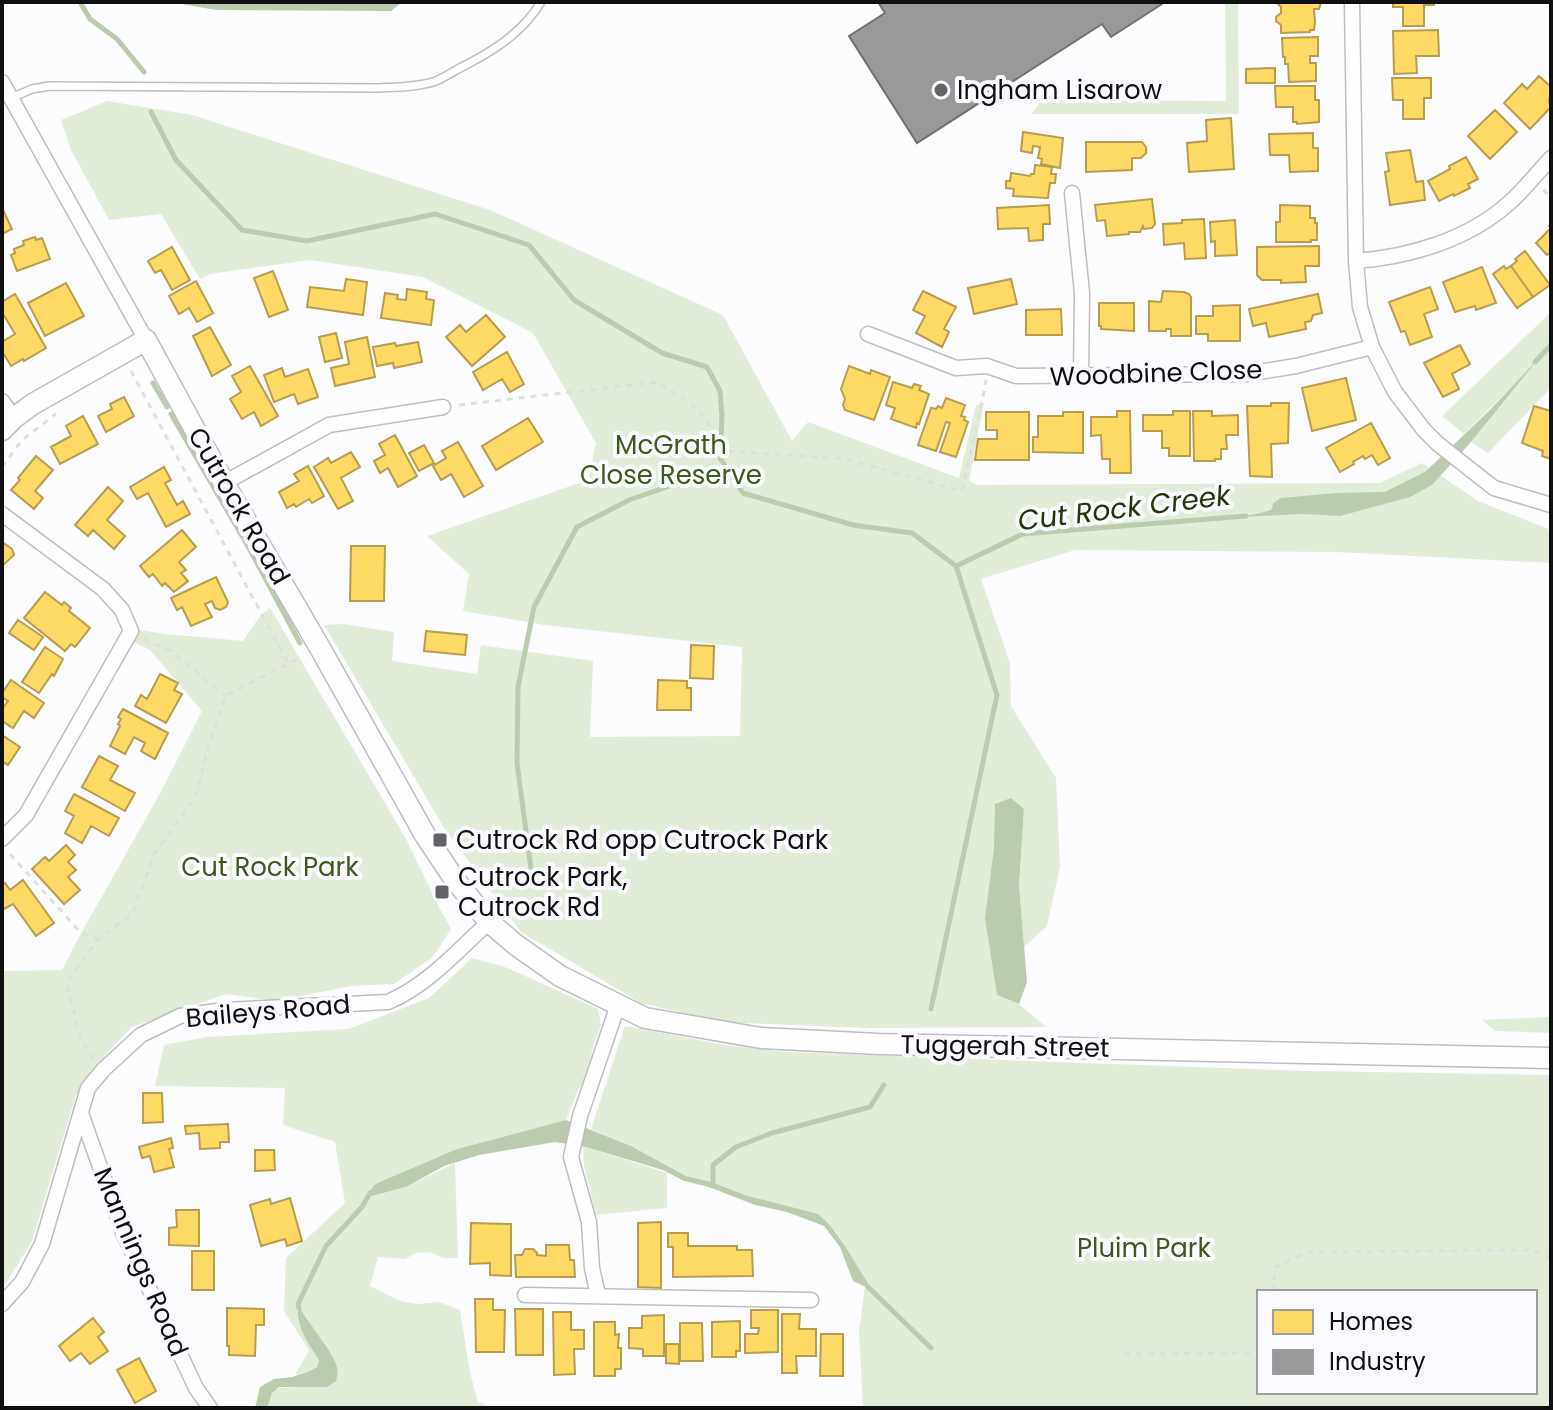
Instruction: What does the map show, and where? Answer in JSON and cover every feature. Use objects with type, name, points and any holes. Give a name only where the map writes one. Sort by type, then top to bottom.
[{"type":"street","points":[[1352,2],[1356,261],[1360,307],[1372,347],[1395,392],[1438,444],[1494,488],[1551,505]]},
{"type":"street","name":"Cutrock Road","points":[[2,82],[224,483],[425,835],[455,880],[489,922]]},
{"type":"street","points":[[1356,261],[1377,259],[1436,244],[1476,228],[1510,203],[1551,158]]},
{"type":"street","points":[[1072,193],[1082,293],[1081,377]]},
{"type":"street","name":"Woodbine Close","points":[[868,334],[956,368],[987,366],[1016,376],[1246,374],[1296,366],[1372,347]]},
{"type":"street","points":[[6,416],[51,392],[151,349]]},
{"type":"street","points":[[224,483],[329,425],[443,407]]},
{"type":"street","points":[[2,514],[103,589],[122,610],[131,631],[26,815],[2,842]]},
{"type":"street","name":"Tuggerah Street","points":[[489,922],[560,976],[645,1018],[761,1038],[1551,1058]]},
{"type":"street","name":"Baileys Road","points":[[2,1304],[22,1282],[42,1244],[88,1088],[141,1035],[180,1016],[224,1010],[388,1002],[423,983],[489,922]]},
{"type":"street","points":[[598,1295],[592,1268],[589,1222],[571,1157],[580,1116],[618,1005]]},
{"type":"street","name":"Mannings Road","points":[[81,1113],[124,1235],[196,1388],[210,1408]]},
{"type":"street","points":[[525,1295],[811,1300]]},
{"type":"lane","points":[[11,98],[49,86],[407,87],[435,81],[511,38],[541,2]]},
{"type":"path","points":[[151,349],[131,370],[288,663]]},
{"type":"path","points":[[443,407],[658,382],[698,409],[727,451],[845,459],[962,491],[987,366]]},
{"type":"path","points":[[2,467],[22,440],[66,408]]},
{"type":"path","points":[[131,631],[171,651],[225,696]]},
{"type":"path","points":[[101,1072],[80,1037],[67,983],[98,939],[133,913],[154,854],[196,797],[225,696],[320,648]]},
{"type":"path","points":[[2,842],[81,933],[98,939]]},
{"type":"path","points":[[1273,1290],[1275,1267],[1307,1252],[1531,1250],[1551,1258]]},
{"type":"path","points":[[1124,1354],[1257,1353]]},
{"type":"green space","points":[[1225,2],[1238,2],[1239,114],[1031,114],[1042,100],[1226,101]]},
{"type":"green space","name":"McGrath Close Reserve","points":[[107,101],[192,115],[490,210],[723,315],[792,441],[808,422],[959,478],[976,405],[984,403],[969,481],[978,485],[1380,483],[1422,463],[1478,501],[1551,530],[1551,563],[1336,552],[1075,550],[981,579],[1010,663],[1011,706],[1056,778],[1060,867],[1047,926],[1024,947],[1019,885],[1024,809],[995,804],[997,995],[1019,1004],[1046,1027],[864,1028],[721,1022],[641,1003],[521,932],[445,829],[324,625],[344,624],[394,632],[392,661],[477,674],[481,645],[593,661],[590,737],[740,736],[742,647],[544,625],[463,611],[469,574],[427,536],[588,480],[596,443],[533,333],[423,277],[310,260],[210,274],[200,279],[161,214],[109,220],[71,150],[61,120]]},
{"type":"green space","points":[[1551,312],[1551,388],[1488,453],[1471,442],[1528,371],[1464,434],[1442,416]]},
{"type":"green space","name":"Cut Rock Park","points":[[270,608],[405,837],[451,929],[433,957],[394,984],[351,986],[277,1001],[226,994],[132,1027],[97,1064],[76,1095],[32,1241],[2,1290],[2,971],[62,970],[202,711],[150,650],[133,642],[135,629],[243,641],[260,616]]},
{"type":"green space","points":[[472,958],[505,967],[598,1009],[601,1025],[586,1077],[566,1120],[457,1149],[368,1196],[406,1187],[455,1163],[458,1258],[443,1258],[430,1252],[416,1253],[405,1259],[378,1257],[370,1286],[400,1301],[418,1304],[439,1302],[460,1310],[478,1402],[493,1408],[267,1408],[277,1389],[305,1384],[334,1359],[299,1306],[319,1360],[317,1367],[295,1375],[309,1350],[284,1311],[286,1258],[345,1203],[335,1142],[283,1125],[285,1088],[155,1086],[164,1045],[207,1037],[349,1029],[429,998]]},
{"type":"green space","points":[[1551,1017],[1551,1033],[1495,1031],[1482,1020]]},
{"type":"green space","name":"Pluim Park","points":[[625,1026],[725,1045],[786,1052],[1307,1071],[1551,1075],[1551,1408],[863,1408],[859,1332],[865,1286],[870,1288],[829,1224],[817,1214],[686,1176],[631,1146],[591,1129]]},
{"type":"green space","points":[[583,1146],[667,1173],[667,1208],[596,1215],[584,1165]]},
{"type":"shaded area","points":[[170,2],[402,2],[391,11],[216,10]]},
{"type":"shaded area","points":[[1539,358],[1432,485],[1410,497],[1340,516],[1242,517],[1268,511],[1281,498],[1385,492],[1425,472]]},
{"type":"shaded area","points":[[1011,798],[1024,809],[1019,885],[1027,982],[1019,1004],[997,995],[985,918],[994,848],[995,804]]},
{"type":"shaded area","points":[[566,1120],[631,1146],[686,1176],[818,1214],[845,1246],[872,1290],[853,1281],[840,1247],[824,1226],[684,1181],[663,1170],[586,1147],[555,1142],[479,1155],[444,1166],[406,1187],[367,1197],[374,1185],[457,1149]]},
{"type":"shaded area","points":[[298,1304],[335,1362],[336,1381],[327,1387],[279,1387],[272,1393],[267,1408],[255,1408],[260,1387],[274,1379],[292,1377],[317,1367],[319,1360],[301,1327]]},
{"type":"building: Homes","points":[[1276,2],[1321,2],[1319,9],[1314,9],[1314,30],[1281,33],[1276,17],[1281,13],[1281,7]]},
{"type":"building: Homes","points":[[1393,2],[1434,2],[1434,5],[1424,5],[1424,26],[1403,26],[1403,7],[1393,7]]},
{"type":"building: Homes","points":[[1438,30],[1439,56],[1416,56],[1417,73],[1394,74],[1393,31]]},
{"type":"building: Homes","points":[[1318,37],[1318,56],[1310,56],[1310,63],[1316,63],[1316,81],[1289,82],[1282,38]]},
{"type":"building: Homes","points":[[1275,68],[1275,83],[1246,83],[1246,69]]},
{"type":"building: Homes","points":[[1539,76],[1551,87],[1551,107],[1530,129],[1504,103],[1522,84],[1527,89]]},
{"type":"building: Homes","points":[[1392,78],[1431,78],[1431,98],[1424,98],[1424,119],[1403,119],[1403,100],[1393,100]]},
{"type":"building: Homes","points":[[1275,86],[1315,86],[1315,100],[1319,100],[1319,122],[1293,122],[1293,107],[1276,107]]},
{"type":"building: Homes","points":[[1495,110],[1517,132],[1490,159],[1468,136]]},
{"type":"building: Homes","points":[[1231,118],[1234,169],[1189,172],[1187,143],[1207,141],[1206,120]]},
{"type":"building: Homes","points":[[1023,132],[1063,138],[1060,168],[1041,164],[1042,159],[1038,158],[1040,147],[1033,146],[1032,153],[1021,151]]},
{"type":"building: Homes","points":[[1313,133],[1313,148],[1318,148],[1318,171],[1290,172],[1289,155],[1270,155],[1269,134]]},
{"type":"building: Homes","points":[[1086,142],[1142,142],[1146,153],[1141,158],[1132,158],[1132,170],[1086,172]]},
{"type":"building: Homes","points":[[1410,150],[1416,182],[1423,181],[1425,200],[1390,205],[1385,172],[1389,171],[1386,153]]},
{"type":"building: Homes","points":[[1466,157],[1478,179],[1468,184],[1470,188],[1439,201],[1428,181]]},
{"type":"building: Homes","points":[[1035,165],[1052,167],[1051,174],[1056,174],[1055,183],[1050,183],[1048,198],[1013,196],[1014,189],[1006,188],[1011,173],[1030,176],[1034,174]]},
{"type":"building: Homes","points":[[1152,199],[1155,224],[1152,228],[1144,229],[1143,226],[1140,232],[1107,236],[1105,220],[1097,221],[1095,205]]},
{"type":"building: Homes","points":[[1049,205],[1050,224],[1043,224],[1043,240],[1029,241],[1028,228],[998,229],[997,208]]},
{"type":"building: Homes","points":[[1280,205],[1310,206],[1310,218],[1315,218],[1317,223],[1317,240],[1276,242]]},
{"type":"building: Homes","points":[[2,210],[12,229],[2,234]]},
{"type":"building: Homes","points":[[1204,219],[1206,258],[1185,259],[1184,243],[1164,245],[1163,224]]},
{"type":"building: Homes","points":[[1235,220],[1237,255],[1215,256],[1210,222]]},
{"type":"building: Homes","points":[[1551,228],[1551,252],[1547,255],[1536,243]]},
{"type":"building: Homes","points":[[35,237],[36,240],[42,238],[50,259],[17,271],[11,255],[15,253],[14,249],[24,245],[23,241]]},
{"type":"building: Homes","points":[[1319,246],[1319,266],[1305,266],[1306,282],[1281,283],[1281,280],[1262,280],[1257,275],[1257,247]]},
{"type":"building: Homes","points":[[172,247],[190,280],[172,290],[161,270],[155,273],[148,261]]},
{"type":"building: Homes","points":[[1525,251],[1550,285],[1533,297],[1511,266]]},
{"type":"building: Homes","points":[[1504,266],[1506,269],[1511,266],[1533,297],[1517,308],[1493,274]]},
{"type":"building: Homes","points":[[1482,267],[1496,303],[1476,310],[1475,306],[1455,312],[1443,282]]},
{"type":"building: Homes","points":[[273,271],[288,310],[269,317],[254,278]]},
{"type":"building: Homes","points":[[346,279],[367,282],[363,315],[307,307],[310,287],[344,291]]},
{"type":"building: Homes","points":[[1011,279],[1017,304],[974,314],[968,288]]},
{"type":"building: Homes","points":[[196,281],[213,313],[197,322],[189,308],[179,314],[169,296]]},
{"type":"building: Homes","points":[[66,283],[84,316],[45,336],[28,303]]},
{"type":"building: Homes","points":[[1430,287],[1438,309],[1424,314],[1432,337],[1410,345],[1389,302]]},
{"type":"building: Homes","points":[[407,289],[427,292],[426,299],[434,300],[431,325],[381,318],[385,293],[406,300]]},
{"type":"building: Homes","points":[[923,291],[956,307],[944,329],[949,332],[942,347],[916,333],[925,316],[913,310]]},
{"type":"building: Homes","points":[[1163,291],[1184,292],[1191,297],[1191,336],[1171,336],[1171,329],[1149,331],[1149,301],[1161,302]]},
{"type":"building: Homes","points":[[15,294],[46,348],[11,366],[2,351],[2,342],[15,334],[2,312],[2,302]]},
{"type":"building: Homes","points":[[1318,294],[1322,313],[1313,315],[1311,321],[1305,322],[1306,329],[1269,337],[1266,323],[1253,326],[1249,309]]},
{"type":"building: Homes","points":[[1099,303],[1134,303],[1134,331],[1101,329]]},
{"type":"building: Homes","points":[[1240,305],[1240,341],[1208,341],[1208,334],[1196,334],[1196,316],[1213,316],[1213,306]]},
{"type":"building: Homes","points":[[1061,309],[1062,335],[1026,335],[1026,310]]},
{"type":"building: Homes","points":[[486,315],[505,337],[472,366],[446,337],[460,325],[466,332]]},
{"type":"building: Homes","points":[[210,327],[231,365],[212,376],[193,336]]},
{"type":"building: Homes","points":[[336,333],[342,358],[325,362],[319,337]]},
{"type":"building: Homes","points":[[367,337],[375,377],[335,386],[331,368],[349,364],[345,342]]},
{"type":"building: Homes","points":[[418,342],[422,362],[394,368],[393,363],[377,366],[373,347]]},
{"type":"building: Homes","points":[[1460,345],[1470,364],[1452,374],[1459,389],[1443,397],[1424,363]]},
{"type":"building: Homes","points":[[507,352],[524,384],[510,392],[502,379],[483,390],[473,372]]},
{"type":"building: Homes","points":[[250,366],[278,416],[261,426],[254,412],[242,419],[230,399],[241,392],[232,376]]},
{"type":"building: Homes","points":[[849,366],[890,377],[874,420],[845,410],[841,389]]},
{"type":"building: Homes","points":[[282,368],[285,377],[308,369],[318,397],[298,404],[294,394],[274,402],[264,375]]},
{"type":"building: Homes","points":[[1346,378],[1356,420],[1312,431],[1302,388]]},
{"type":"building: Homes","points":[[893,382],[912,388],[914,384],[921,386],[919,390],[929,394],[916,428],[891,419],[895,408],[886,405]]},
{"type":"building: Homes","points":[[124,397],[134,416],[106,432],[98,416],[112,409],[110,404]]},
{"type":"building: Homes","points":[[946,398],[965,405],[961,416],[968,422],[956,457],[940,452],[950,423],[946,422],[936,451],[918,445],[931,408],[942,408]]},
{"type":"building: Homes","points":[[1271,403],[1289,403],[1288,443],[1271,444],[1272,477],[1250,476],[1247,406],[1271,406]]},
{"type":"building: Homes","points":[[1534,406],[1551,411],[1551,459],[1542,456],[1543,451],[1522,443]]},
{"type":"building: Homes","points":[[1117,411],[1130,411],[1131,473],[1110,473],[1110,459],[1102,459],[1101,435],[1091,436],[1091,417],[1117,417]]},
{"type":"building: Homes","points":[[1173,411],[1190,411],[1190,456],[1169,456],[1169,448],[1162,448],[1162,431],[1143,431],[1143,415],[1173,415]]},
{"type":"building: Homes","points":[[1193,411],[1212,411],[1212,416],[1238,415],[1238,435],[1226,435],[1227,449],[1221,449],[1221,459],[1194,461]]},
{"type":"building: Homes","points":[[986,412],[1029,412],[1029,460],[975,460],[978,439],[997,439],[997,430],[986,430]]},
{"type":"building: Homes","points":[[1063,412],[1083,412],[1083,453],[1033,452],[1033,437],[1038,437],[1038,416],[1063,416]]},
{"type":"building: Homes","points":[[83,416],[98,444],[60,464],[51,447],[71,436],[66,426]]},
{"type":"building: Homes","points":[[528,418],[543,442],[496,470],[482,446]]},
{"type":"building: Homes","points":[[1371,423],[1390,458],[1378,465],[1372,455],[1365,459],[1363,456],[1340,472],[1326,448]]},
{"type":"building: Homes","points":[[395,435],[417,476],[398,487],[388,468],[380,473],[374,461],[385,455],[379,444]]},
{"type":"building: Homes","points":[[458,442],[483,486],[464,497],[451,474],[441,480],[433,466],[446,458],[442,451]]},
{"type":"building: Homes","points":[[424,445],[434,463],[419,471],[409,453]]},
{"type":"building: Homes","points":[[351,452],[360,467],[341,478],[353,501],[338,509],[314,467],[328,458],[331,463]]},
{"type":"building: Homes","points":[[36,456],[53,470],[35,491],[43,498],[34,509],[11,490]]},
{"type":"building: Homes","points":[[308,466],[324,496],[312,503],[309,499],[296,507],[294,504],[287,508],[279,492],[299,481],[294,474]]},
{"type":"building: Homes","points":[[164,467],[171,480],[165,483],[177,505],[183,501],[190,514],[166,527],[148,493],[137,499],[130,487]]},
{"type":"building: Homes","points":[[108,487],[123,501],[107,520],[125,536],[114,549],[93,530],[88,536],[75,525]]},
{"type":"building: Homes","points":[[182,530],[196,547],[179,562],[186,570],[181,573],[188,581],[174,592],[165,583],[162,586],[153,574],[149,577],[140,566]]},
{"type":"building: Homes","points":[[2,542],[12,549],[14,555],[2,566]]},
{"type":"building: Homes","points":[[351,546],[385,546],[384,601],[350,601]]},
{"type":"building: Homes","points":[[216,577],[228,602],[226,607],[220,610],[215,608],[212,601],[205,604],[212,617],[191,626],[182,607],[177,610],[171,598]]},
{"type":"building: Homes","points":[[45,592],[62,605],[64,602],[71,608],[69,611],[90,628],[75,647],[71,644],[65,651],[24,618]]},
{"type":"building: Homes","points":[[18,620],[43,637],[34,650],[9,633]]},
{"type":"building: Homes","points":[[426,631],[467,635],[465,655],[424,651]]},
{"type":"building: Homes","points":[[691,645],[714,646],[713,679],[690,678]]},
{"type":"building: Homes","points":[[45,647],[63,659],[54,676],[52,674],[39,693],[22,682]]},
{"type":"building: Homes","points":[[160,674],[178,683],[174,690],[182,694],[166,723],[135,706],[141,695],[147,699]]},
{"type":"building: Homes","points":[[11,680],[44,703],[34,718],[24,711],[13,728],[2,721],[2,709],[8,701],[2,693]]},
{"type":"building: Homes","points":[[658,680],[687,681],[687,688],[691,688],[691,710],[657,710]]},
{"type":"building: Homes","points":[[123,709],[168,733],[155,759],[141,751],[145,743],[134,737],[125,754],[110,746],[120,726],[121,719],[118,717]]},
{"type":"building: Homes","points":[[2,735],[20,747],[8,765],[2,761]]},
{"type":"building: Homes","points":[[99,756],[118,766],[110,780],[135,793],[125,811],[82,787]]},
{"type":"building: Homes","points":[[74,794],[119,818],[109,836],[91,826],[82,843],[65,833],[74,816],[65,811]]},
{"type":"building: Homes","points":[[66,845],[75,855],[68,862],[76,870],[68,877],[80,890],[64,904],[32,869],[45,857],[49,861]]},
{"type":"building: Homes","points":[[23,880],[54,923],[36,936],[13,904],[2,910],[2,885],[5,883],[10,890]]},
{"type":"building: Homes","points":[[143,1093],[162,1093],[163,1122],[143,1123]]},
{"type":"building: Homes","points":[[228,1124],[229,1142],[220,1142],[220,1148],[200,1149],[199,1133],[186,1134],[185,1126]]},
{"type":"building: Homes","points":[[171,1138],[173,1148],[169,1149],[174,1167],[154,1172],[150,1156],[142,1158],[139,1147]]},
{"type":"building: Homes","points":[[255,1150],[274,1150],[275,1170],[255,1171]]},
{"type":"building: Homes","points":[[290,1198],[302,1241],[287,1246],[285,1239],[261,1246],[250,1205],[270,1199],[271,1204]]},
{"type":"building: Homes","points":[[176,1210],[199,1210],[199,1246],[169,1245],[169,1228],[177,1227]]},
{"type":"building: Homes","points":[[661,1222],[661,1288],[638,1287],[638,1223]]},
{"type":"building: Homes","points":[[471,1223],[511,1224],[511,1276],[490,1275],[490,1263],[470,1264]]},
{"type":"building: Homes","points":[[668,1233],[688,1233],[688,1246],[737,1246],[737,1250],[752,1250],[753,1276],[673,1277],[673,1247],[668,1247]]},
{"type":"building: Homes","points":[[546,1245],[569,1245],[575,1277],[516,1277],[515,1255],[522,1255],[525,1249],[533,1249],[537,1255],[546,1256]]},
{"type":"building: Homes","points":[[192,1251],[214,1251],[214,1290],[192,1290]]},
{"type":"building: Homes","points":[[475,1299],[493,1299],[493,1310],[505,1310],[504,1352],[476,1352]]},
{"type":"building: Homes","points":[[227,1308],[264,1309],[264,1325],[256,1325],[255,1356],[229,1355]]},
{"type":"building: Homes","points":[[515,1309],[543,1309],[543,1355],[516,1355]]},
{"type":"building: Homes","points":[[751,1310],[778,1310],[778,1352],[745,1353],[745,1334],[758,1334],[759,1328],[751,1328]]},
{"type":"building: Homes","points":[[553,1312],[571,1312],[571,1330],[584,1330],[584,1349],[574,1349],[575,1374],[554,1375]]},
{"type":"building: Homes","points":[[782,1314],[800,1314],[799,1329],[816,1329],[816,1356],[796,1356],[797,1373],[782,1373]]},
{"type":"building: Homes","points":[[664,1315],[664,1356],[643,1356],[643,1349],[629,1348],[629,1328],[642,1328],[642,1316]]},
{"type":"building: Homes","points":[[93,1318],[104,1332],[98,1337],[108,1351],[90,1364],[81,1353],[70,1361],[59,1346]]},
{"type":"building: Homes","points":[[740,1321],[740,1351],[736,1351],[736,1357],[712,1357],[712,1322]]},
{"type":"building: Homes","points":[[594,1322],[615,1322],[615,1335],[619,1334],[618,1348],[621,1348],[621,1369],[615,1369],[615,1376],[594,1376]]},
{"type":"building: Homes","points":[[680,1323],[702,1323],[703,1361],[680,1361]]},
{"type":"building: Homes","points":[[821,1334],[843,1334],[843,1376],[820,1376]]},
{"type":"building: Homes","points":[[666,1344],[679,1344],[679,1364],[666,1363]]},
{"type":"building: Homes","points":[[139,1358],[156,1391],[135,1403],[117,1370]]},
{"type":"building: Industry","name":"Ingham Lisarow","points":[[878,2],[1162,4],[1111,37],[1102,24],[917,143],[849,36],[885,13]]},
{"type":"waterway","points":[[80,2],[90,19],[117,39],[144,72]]},
{"type":"waterway","points":[[151,112],[176,160],[242,230],[307,241],[435,214],[529,245],[574,300],[662,353],[707,367],[720,391],[720,458],[743,493],[853,525],[912,533],[956,566]]},
{"type":"waterway","name":"Cut Rock Creek","points":[[1535,362],[1551,345]]},
{"type":"waterway","points":[[153,383],[167,407]]},
{"type":"waterway","points":[[171,414],[242,536]]},
{"type":"waterway","points":[[531,869],[517,763],[518,687],[534,607],[577,527],[629,500],[725,467]]},
{"type":"waterway","name":"Cut Rock Creek","points":[[931,1009],[997,695],[956,566],[1023,534],[1246,516]]},
{"type":"waterway","points":[[244,539],[300,643]]},
{"type":"waterway","name":"Cut Rock Creek","points":[[708,1184],[713,1185],[713,1165],[736,1147],[772,1133],[870,1107],[884,1085]]},
{"type":"waterway","name":"Cut Rock Creek","points":[[299,1308],[298,1304],[326,1246],[362,1207],[370,1193]]},
{"type":"waterway","points":[[868,1287],[931,1348]]},
{"type":"place","name":"Ingham Lisarow","points":[[941,90]]},
{"type":"place","name":"Cutrock Rd opp Cutrock Park","points":[[440,840]]},
{"type":"place","name":"Cutrock Park, Cutrock Rd","points":[[442,892]]}]
